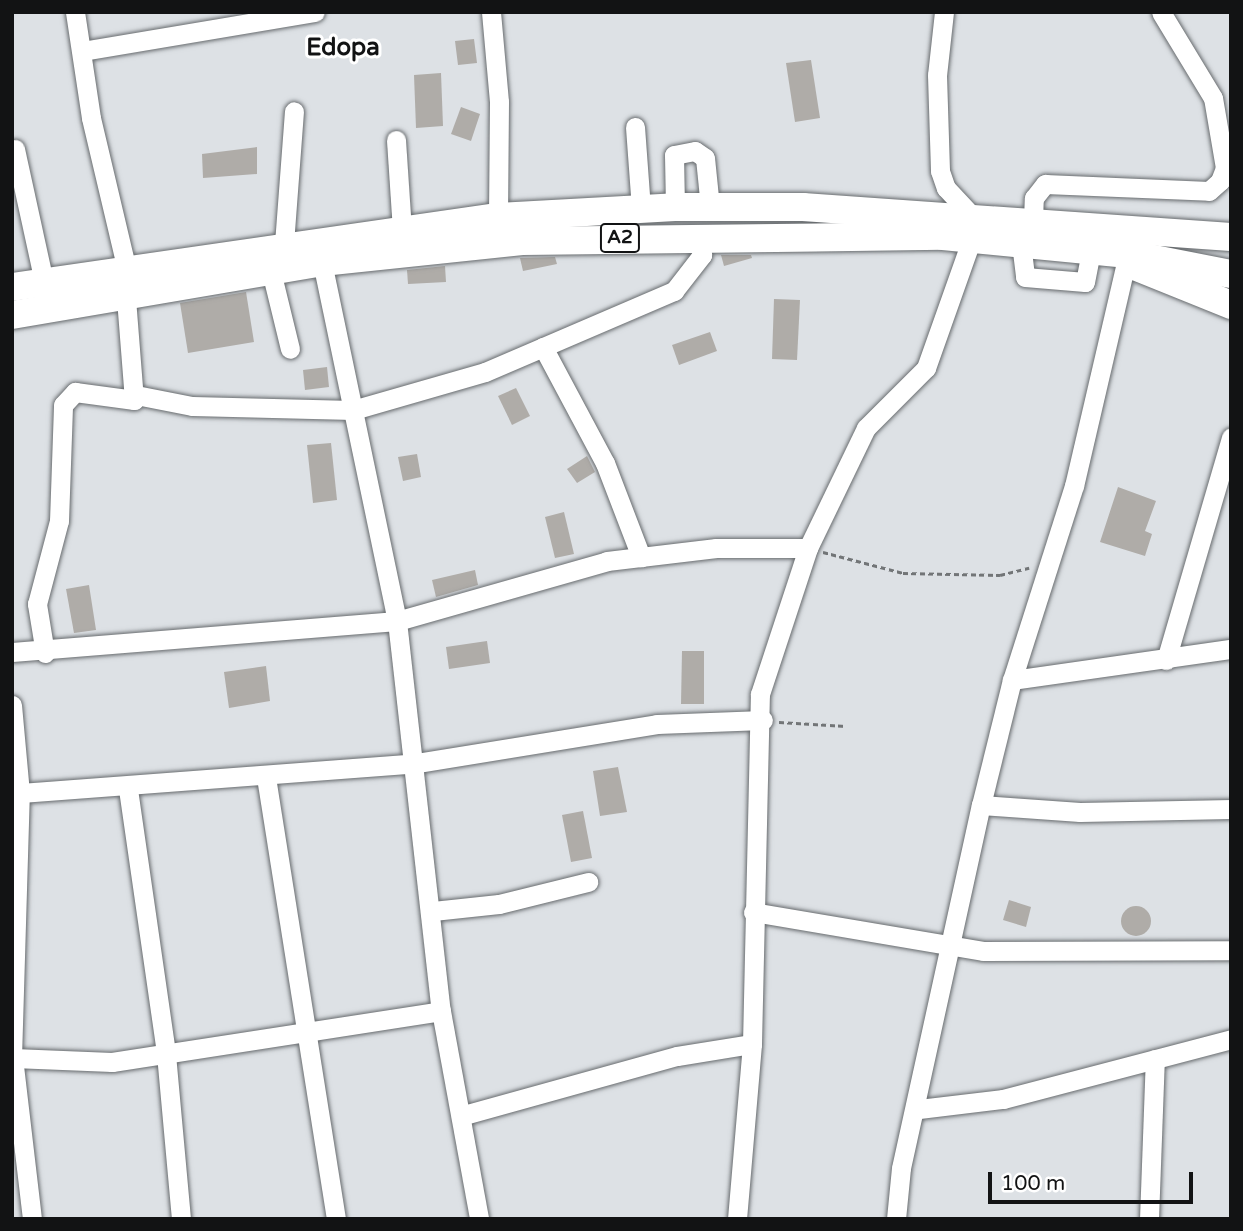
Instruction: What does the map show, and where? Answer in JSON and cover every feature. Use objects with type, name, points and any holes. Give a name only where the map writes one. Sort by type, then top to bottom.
[{"type":"highway","name":"A2","points":[[12,315],[284,244],[498,217],[641,209],[675,195],[709,195],[1027,232],[1231,237]]},
{"type":"highway","points":[[1188,236],[1231,218]]},
{"type":"highway","name":"A2","points":[[12,287],[44,282],[126,284],[271,271],[322,262],[522,241],[972,227]]},
{"type":"highway","name":"A2","points":[[1027,232],[1127,258]]},
{"type":"highway","points":[[1127,258],[1231,274]]},
{"type":"highway","points":[[1127,258],[1231,305]]},
{"type":"street","points":[[46,653],[37,604],[59,520],[63,405],[75,392],[130,402],[136,395],[126,284],[75,12]]},
{"type":"street","points":[[82,51],[263,16],[315,12]]},
{"type":"street","points":[[491,12],[499,102],[498,217]]},
{"type":"street","points":[[737,1219],[752,1044],[753,912],[763,720],[760,694],[808,548],[866,428],[926,368],[972,227],[946,188],[940,171],[936,87],[944,12]]},
{"type":"street","points":[[1027,232],[1034,198],[1045,184],[1209,191],[1220,181],[1225,168],[1213,98],[1161,12]]},
{"type":"street","points":[[284,244],[294,111]]},
{"type":"street","points":[[635,127],[641,209]]},
{"type":"street","points":[[396,140],[402,230]]},
{"type":"street","points":[[15,149],[44,282]]},
{"type":"street","points":[[675,195],[674,155],[695,151],[705,158],[709,195]]},
{"type":"street","points":[[136,395],[192,406],[354,410],[485,372],[674,291],[702,255],[698,236]]},
{"type":"street","points":[[896,1219],[901,1168],[919,1109],[949,944],[981,805],[1012,680],[1052,561],[1127,258]]},
{"type":"street","points":[[322,262],[397,621],[418,763],[441,1011],[464,1115],[479,1219]]},
{"type":"street","points":[[271,271],[290,349]]},
{"type":"street","points":[[543,347],[606,463],[641,556]]},
{"type":"street","points":[[1166,660],[1231,437]]},
{"type":"street","points":[[12,652],[46,653],[169,635],[397,621],[641,556],[808,548]]},
{"type":"street","points":[[1012,680],[1231,649]]},
{"type":"street","points":[[12,705],[20,793],[14,920],[13,1058],[25,1210]]},
{"type":"street","points":[[20,793],[128,789],[418,763],[657,724],[763,720]]},
{"type":"street","points":[[266,777],[336,1219]]},
{"type":"street","points":[[128,789],[166,1054],[181,1219]]},
{"type":"street","points":[[981,805],[1080,812],[1231,809]]},
{"type":"street","points":[[433,911],[499,904],[588,882]]},
{"type":"street","points":[[753,912],[949,944],[1042,954],[1231,950]]},
{"type":"street","points":[[13,1058],[112,1062],[309,1036],[441,1011]]},
{"type":"street","points":[[919,1109],[1003,1099],[1231,1039]]},
{"type":"street","points":[[464,1115],[677,1056],[752,1044]]},
{"type":"street","points":[[1149,1219],[1155,1059]]},
{"type":"path","points":[[808,548],[903,573],[1000,575],[1052,561]]},
{"type":"path","points":[[763,720],[846,726]]},
{"type":"building","points":[[474,39],[477,63],[458,65],[455,41]]},
{"type":"building","points":[[811,60],[820,118],[795,122],[786,63]]},
{"type":"building","points":[[441,73],[443,126],[416,128],[414,75]]},
{"type":"building","points":[[461,107],[480,114],[471,141],[451,134]]},
{"type":"building","points":[[257,147],[257,174],[203,178],[202,154]]},
{"type":"building","points":[[721,255],[751,255],[752,258],[724,266]]},
{"type":"building","points":[[555,257],[557,264],[523,271],[520,258]]},
{"type":"building","points":[[445,266],[446,282],[408,284],[407,270]]},
{"type":"building","points":[[246,292],[254,342],[188,353],[180,303]]},
{"type":"building","points":[[774,299],[800,300],[797,360],[772,359]]},
{"type":"building","points":[[710,332],[717,351],[679,365],[672,345]]},
{"type":"building","points":[[327,367],[329,387],[305,390],[303,370]]},
{"type":"building","points":[[516,388],[530,416],[512,425],[498,396]]},
{"type":"building","points":[[331,443],[337,500],[313,503],[307,445]]},
{"type":"building","points":[[417,454],[421,477],[403,481],[398,457]]},
{"type":"building","points":[[587,456],[595,472],[577,483],[567,469]]},
{"type":"building","points":[[1118,487],[1156,501],[1145,531],[1152,534],[1145,556],[1100,542]]},
{"type":"building","points":[[564,512],[574,554],[555,558],[545,517]]},
{"type":"building","points":[[475,570],[478,585],[436,597],[432,580]]},
{"type":"building","points":[[89,585],[96,630],[74,633],[66,589]]},
{"type":"building","points":[[487,641],[490,663],[449,669],[446,647]]},
{"type":"building","points":[[682,651],[704,651],[704,704],[681,704]]},
{"type":"building","points":[[266,666],[270,701],[229,708],[224,672]]},
{"type":"building","points":[[618,767],[627,812],[600,816],[593,771]]},
{"type":"building","points":[[583,811],[592,858],[571,862],[562,815]]},
{"type":"building","points":[[1009,900],[1031,907],[1026,927],[1003,920]]},
{"type":"building","points":[[1136,906],[1147,910],[1151,921],[1147,932],[1136,936],[1125,932],[1121,921],[1125,910]]},
{"type":"district","name":"Edopa","points":[[343,48]]}]
